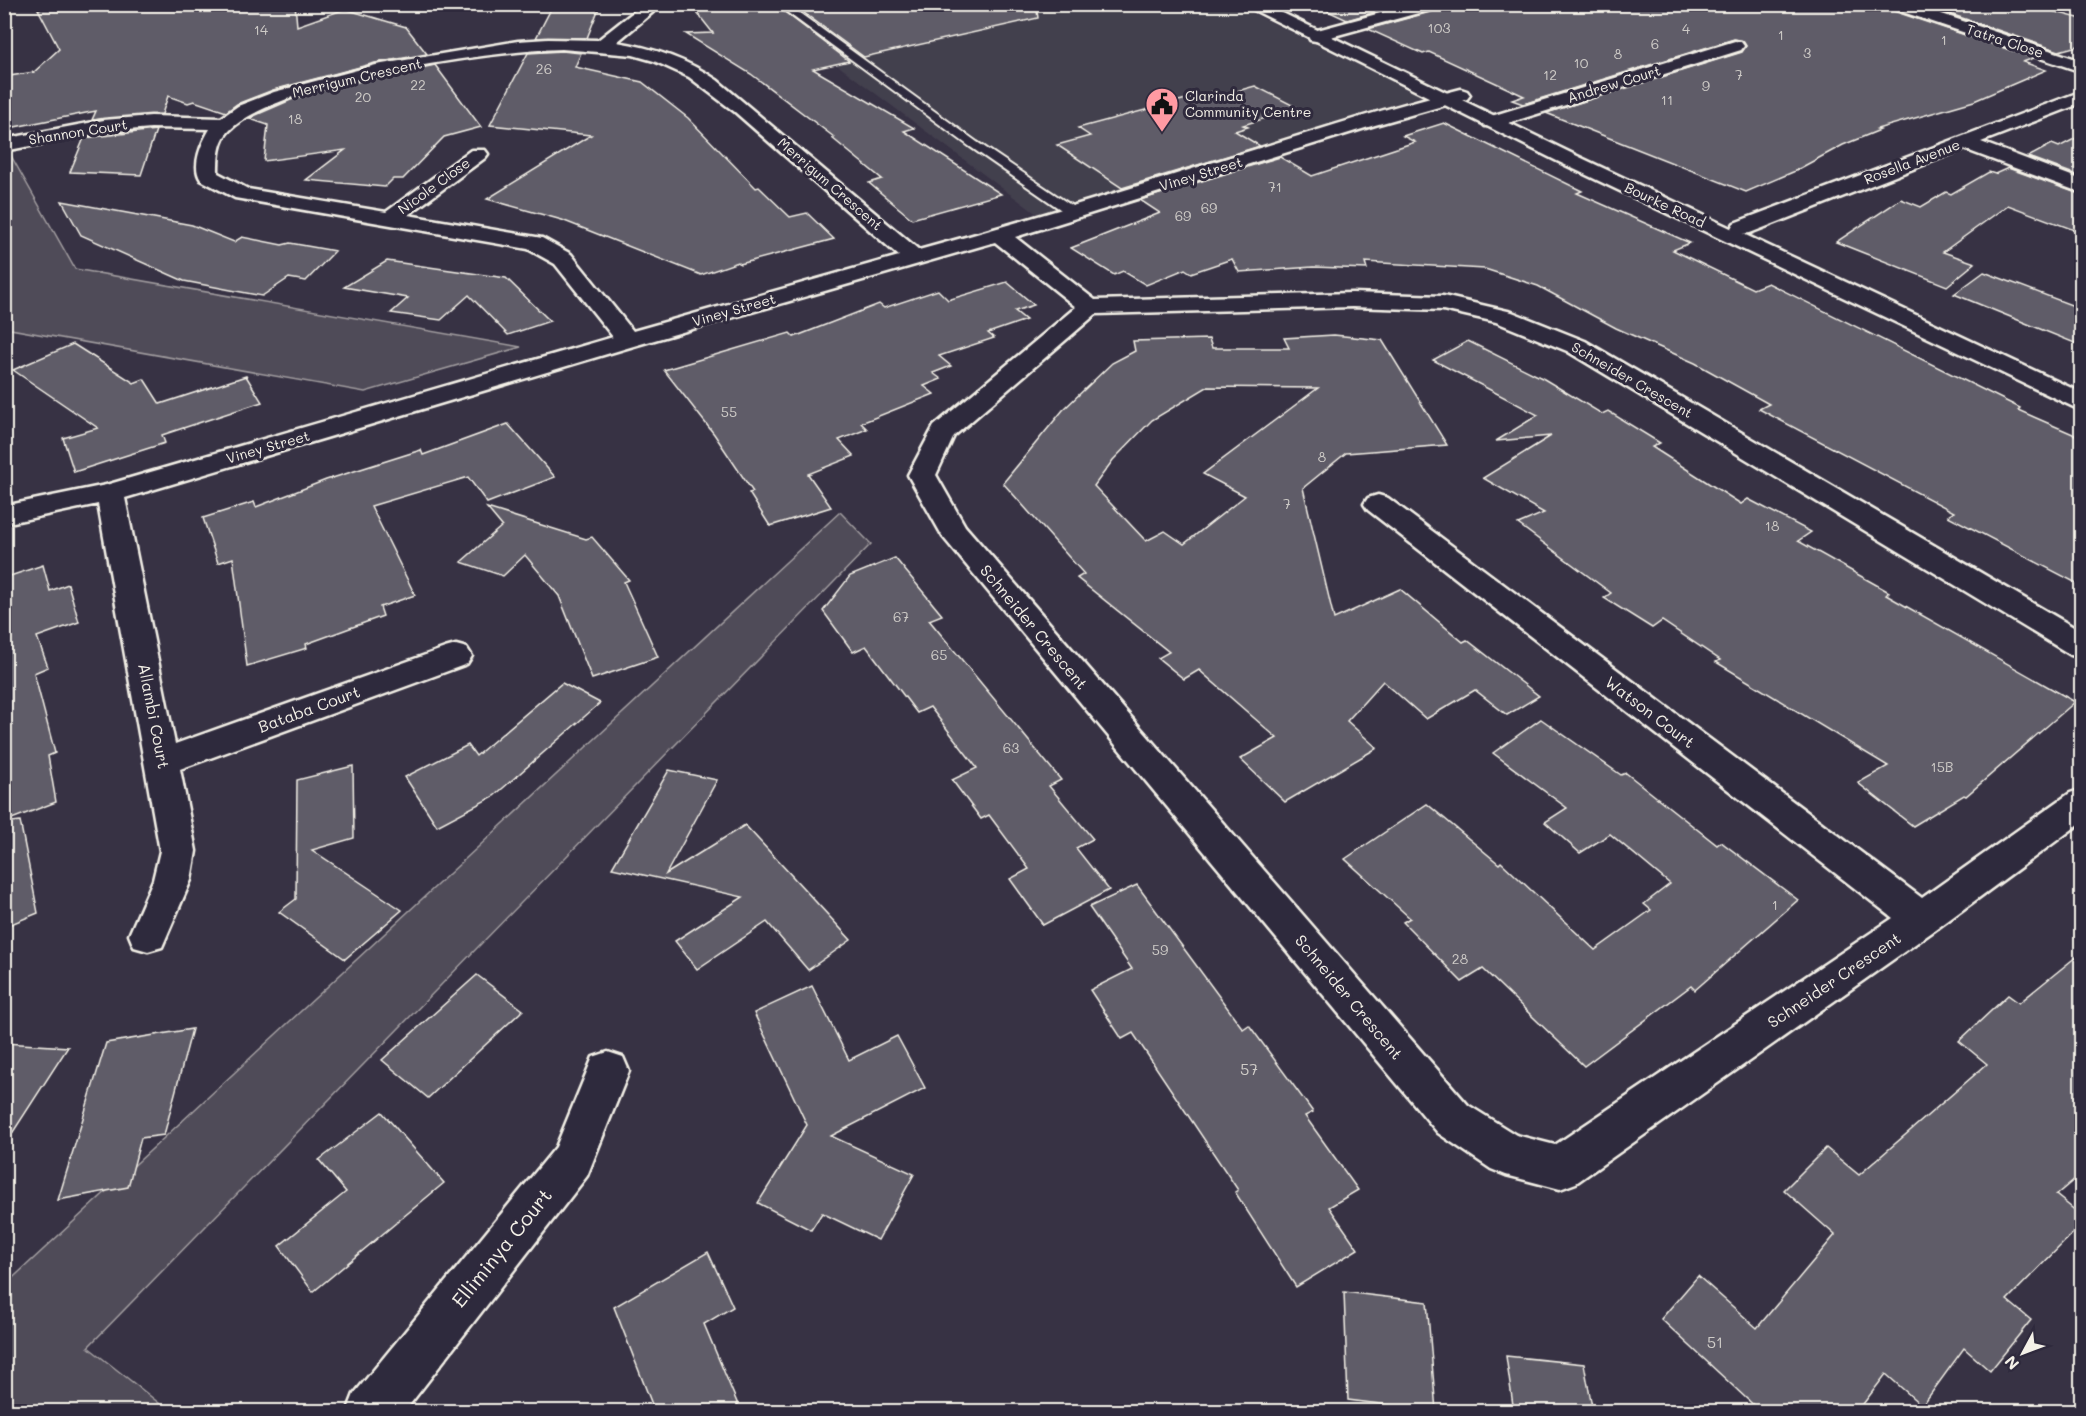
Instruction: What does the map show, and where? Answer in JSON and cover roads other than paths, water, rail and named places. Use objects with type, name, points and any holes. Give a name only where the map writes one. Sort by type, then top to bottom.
[{"type":"street","name":"Bourke Road","points":[[1250,4],[1323,34],[1734,231],[2079,389]]},
{"type":"street","name":"Bourke Road","points":[[1271,4],[1323,34]]},
{"type":"street","points":[[1323,34],[1434,4]]},
{"type":"street","name":"Tatra Close","points":[[1894,4],[2082,67]]},
{"type":"street","points":[[603,45],[647,9]]},
{"type":"street","name":"Merrigum Crescent","points":[[628,340],[563,259],[534,243],[242,194],[208,176],[208,148],[224,124],[252,106],[309,86],[468,52],[549,44],[603,45],[661,58],[711,82],[915,258]]},
{"type":"street","name":"Andrew Court","points":[[1499,119],[1735,46]]},
{"type":"street","name":"Rosella Avenue","points":[[1734,231],[2082,96]]},
{"type":"street","name":"Viney Street","points":[[4,515],[110,493],[628,340],[1074,213],[1368,121],[1454,97]]},
{"type":"street","name":"Shannon Court","points":[[4,145],[104,126],[151,122],[224,124]]},
{"type":"street","points":[[1964,141],[2082,187]]},
{"type":"street","name":"Nicole Close","points":[[391,218],[478,154]]},
{"type":"street","points":[[998,234],[1090,307]]},
{"type":"street","name":"Schneider Crescent","points":[[2082,647],[1576,346],[1504,317],[1443,303],[1352,300],[1090,307],[943,432],[922,475],[953,531],[1453,1119],[1506,1154],[1560,1168],[1922,919],[2082,803]]},
{"type":"street","name":"Allambi Court","points":[[110,493],[178,851],[172,880],[148,935]]},
{"type":"street","name":"Watson Court","points":[[1378,504],[1922,919]]},
{"type":"street","name":"Bataba Court","points":[[162,762],[456,656]]},
{"type":"street","name":"Elliminya Court","points":[[372,1412],[572,1161],[608,1071]]},
{"type":"lane","points":[[780,4],[973,144],[1074,213]]},
{"type":"place","name":"Clarinda Community Centre","points":[[1162,133]]}]
